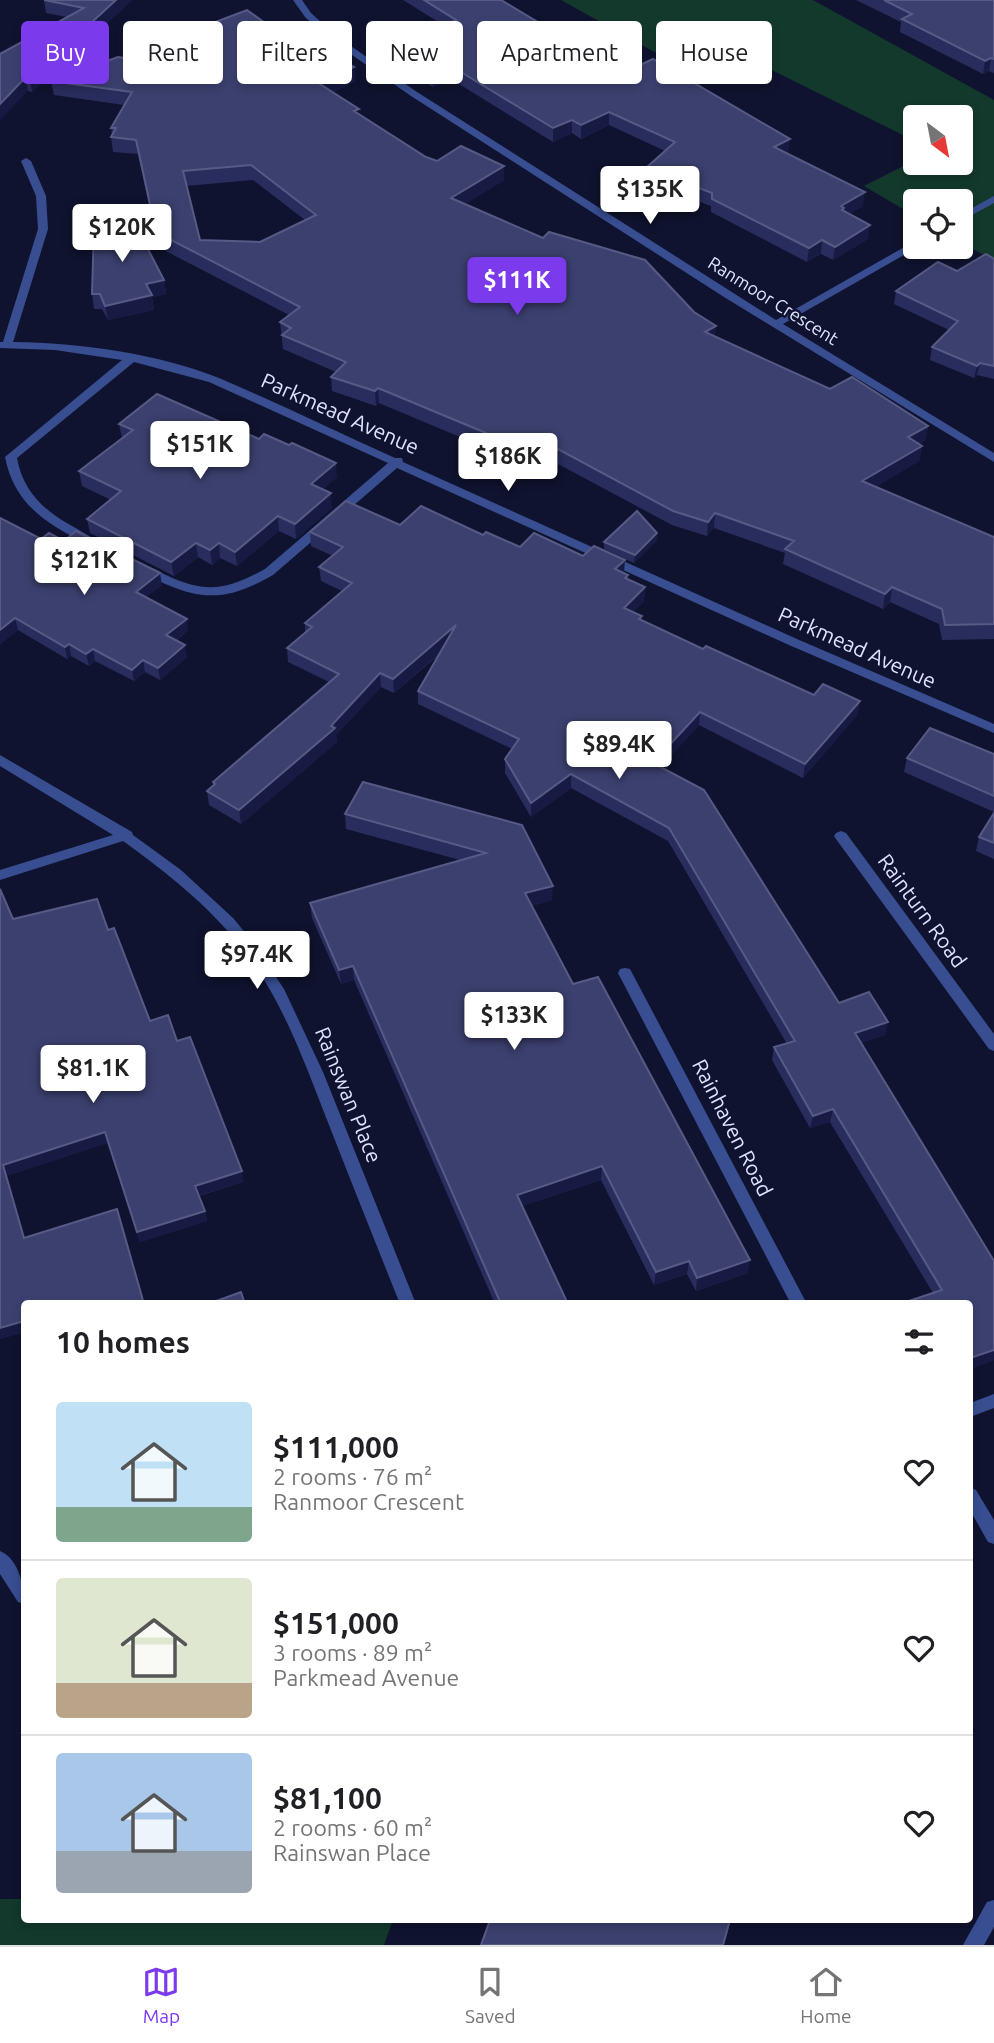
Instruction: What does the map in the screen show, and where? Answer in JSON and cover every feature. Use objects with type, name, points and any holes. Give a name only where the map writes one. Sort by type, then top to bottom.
[{"type":"street","name":"Ranmoor Crescent","points":[[297,0],[308,15],[332,37],[414,94],[776,324],[994,458]]},
{"type":"street","points":[[3,345],[43,229],[41,196],[26,161]]},
{"type":"street","points":[[973,211],[994,199]]},
{"type":"street","points":[[776,324],[903,251]]},
{"type":"street","name":"Parkmead Avenue","points":[[3,345],[62,347],[131,357],[213,380],[398,461],[793,642],[994,729]]},
{"type":"street","points":[[103,547],[55,523],[33,505],[16,483],[6,457],[131,357]]},
{"type":"street","points":[[127,560],[187,591],[214,594],[238,589],[269,572],[398,461]]},
{"type":"street","name":"Rainswan Place","points":[[0,760],[127,835],[229,922],[293,1015],[406,1300]]},
{"type":"street","points":[[0,875],[127,835]]},
{"type":"street","name":"Rainturn Road","points":[[841,836],[994,1045]]},
{"type":"street","name":"Rainhaven Road","points":[[625,973],[797,1300]]},
{"type":"street","points":[[973,1409],[994,1401]]},
{"type":"street","points":[[973,1500],[994,1536]]},
{"type":"street","points":[[0,1559],[21,1591]]},
{"type":"street","points":[[973,1945],[994,1909]]},
{"type":"green space","points":[[561,0],[813,0],[994,100],[994,261],[973,249],[973,189],[903,189],[903,209],[864,186],[903,166],[903,175],[973,175],[973,105],[903,105],[903,135],[772,70],[772,21],[656,21],[656,53],[642,45],[642,21],[599,21]]},
{"type":"green space","points":[[0,1899],[21,1899],[21,1923],[392,1923],[384,1945],[0,1945]]},
{"type":"building","points":[[44,0],[116,0],[93,21],[60,21],[84,8]]},
{"type":"building","points":[[424,0],[501,0],[536,21],[477,21],[477,82],[463,73],[463,21],[454,21],[456,20]]},
{"type":"building","points":[[884,0],[994,0],[994,59],[985,61],[902,19],[912,14]]},
{"type":"building","points":[[247,10],[262,21],[237,21],[237,84],[320,84],[359,109],[354,111],[426,157],[437,161],[461,146],[504,166],[451,198],[543,238],[549,232],[645,260],[694,312],[716,326],[705,332],[830,389],[852,377],[928,426],[908,437],[922,446],[862,481],[994,537],[994,624],[945,625],[942,609],[892,587],[885,594],[785,549],[794,541],[715,513],[708,522],[673,511],[558,449],[545,464],[479,441],[486,433],[378,388],[375,391],[331,377],[346,362],[282,335],[291,328],[280,322],[300,307],[156,232],[136,140],[111,137],[116,128],[111,128],[132,92],[73,84],[109,84],[109,60],[123,58],[123,84],[223,84],[223,21],[218,21]],"holes":[[[251,165],[316,215],[260,242],[200,240],[183,171]]]},
{"type":"building","points":[[21,42],[21,82],[0,104],[0,54]]},
{"type":"building","points":[[653,59],[656,61],[656,84],[696,84],[790,139],[774,147],[865,192],[841,206],[844,208],[842,210],[870,225],[835,247],[822,240],[809,248],[712,199],[712,193],[646,168],[675,142],[609,112],[581,125],[572,120],[553,128],[481,84],[642,84],[642,64]]},
{"type":"building","points":[[135,224],[164,280],[146,284],[152,295],[105,306],[100,294],[92,294],[94,226]]},
{"type":"building","points":[[986,254],[994,259],[994,366],[980,363],[977,366],[932,347],[958,321],[896,291],[938,262],[957,271]]},
{"type":"building","points":[[157,394],[259,439],[264,434],[289,445],[292,443],[336,463],[311,484],[331,493],[295,524],[278,516],[235,552],[219,543],[210,550],[196,543],[171,562],[87,519],[121,491],[79,471],[133,430],[119,424]]},
{"type":"building","points":[[346,501],[400,525],[421,506],[483,535],[486,532],[520,547],[534,533],[583,556],[594,546],[625,560],[615,569],[628,575],[625,578],[645,587],[624,608],[642,616],[639,619],[814,695],[823,684],[860,701],[805,764],[700,712],[653,763],[704,790],[839,1003],[869,992],[888,1022],[855,1033],[994,1261],[994,1350],[973,1357],[973,1300],[912,1300],[942,1290],[833,1109],[813,1116],[774,1047],[795,1041],[669,828],[571,774],[531,803],[505,759],[519,739],[418,691],[456,625],[393,679],[380,673],[331,726],[335,728],[239,810],[207,791],[215,784],[213,782],[339,674],[287,648],[312,627],[305,623],[352,583],[319,567],[343,547],[310,532]]},
{"type":"building","points":[[637,511],[657,533],[635,555],[604,542]]},
{"type":"building","points":[[0,518],[41,539],[49,533],[64,541],[76,531],[160,573],[136,592],[187,619],[166,635],[185,645],[158,668],[143,660],[132,670],[93,649],[86,654],[69,644],[65,647],[15,618],[0,630]]},
{"type":"building","points":[[930,728],[994,754],[994,796],[907,758]]},
{"type":"building","points":[[363,782],[522,825],[553,886],[525,893],[573,984],[598,977],[750,1260],[697,1278],[689,1261],[656,1272],[602,1166],[517,1195],[566,1300],[499,1300],[353,966],[339,970],[310,903],[486,853],[345,814]]},
{"type":"building","points":[[994,813],[994,843],[979,837]]},
{"type":"building","points":[[0,889],[13,919],[97,899],[108,930],[114,928],[150,1021],[168,1015],[177,1041],[190,1037],[242,1171],[195,1186],[205,1211],[137,1232],[105,1132],[3,1165],[24,1238],[117,1209],[143,1300],[21,1300],[21,1322],[0,1328]]},
{"type":"building","points":[[241,1292],[244,1300],[219,1300]]},
{"type":"building","points":[[489,1923],[729,1923],[723,1945],[481,1945]]}]
